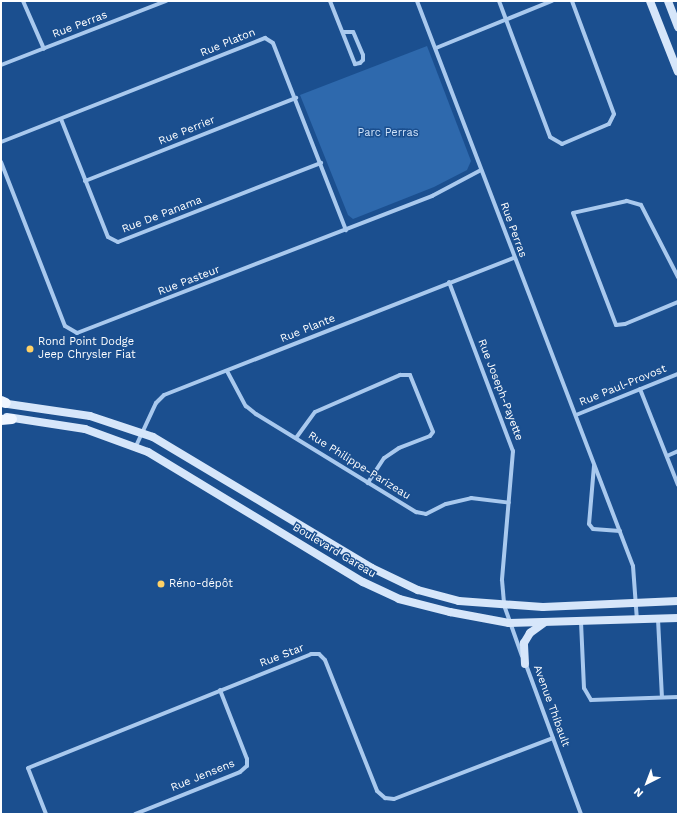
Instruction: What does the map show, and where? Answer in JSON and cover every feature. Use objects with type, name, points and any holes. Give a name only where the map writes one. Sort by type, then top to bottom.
[{"type":"main road","points":[[1,420],[12,419]]},
{"type":"street","points":[[23,1],[44,49]]},
{"type":"street","name":"Rue Perras","points":[[1,65],[166,1]]},
{"type":"street","points":[[330,1],[355,64],[360,63],[363,60],[363,54],[353,32],[343,32]]},
{"type":"street","name":"Rue Perras","points":[[417,1],[436,48],[513,258],[576,415],[633,566],[637,620]]},
{"type":"street","points":[[499,1],[504,20],[550,137],[562,144],[609,124],[614,114],[572,1]]},
{"type":"street","points":[[436,48],[552,1]]},
{"type":"street","points":[[650,1],[678,72]]},
{"type":"street","points":[[668,1],[678,27]]},
{"type":"street","name":"Rue Platon","points":[[1,142],[265,38],[273,42],[346,230]]},
{"type":"street","name":"Rue Perrier","points":[[85,182],[296,98]]},
{"type":"street","name":"Rue De Panama","points":[[61,119],[108,237],[118,242],[321,163]]},
{"type":"street","name":"Rue Pasteur","points":[[1,162],[65,326],[77,333],[439,193],[481,170]]},
{"type":"street","points":[[678,278],[662,251],[641,205],[626,201],[573,213],[616,325],[625,324],[678,302]]},
{"type":"street","name":"Rue Plante","points":[[136,446],[156,403],[164,395],[513,258]]},
{"type":"street","name":"Rue Joseph-Payette","points":[[449,282],[513,450],[502,580],[504,604]]},
{"type":"street","name":"Rue Philippe-Parizeau","points":[[227,371],[246,406],[416,512],[426,514],[446,504],[471,498],[509,502]]},
{"type":"street","name":"Rue Paul-Provost","points":[[576,415],[678,374]]},
{"type":"street","points":[[296,438],[315,412],[400,375],[410,375],[433,432],[430,436],[399,448],[384,458],[368,483]]},
{"type":"street","points":[[640,389],[678,485]]},
{"type":"street","name":"Boulevard Gareau","points":[[3,403],[84,414],[142,433],[186,455],[392,579],[418,590],[459,600],[543,607],[678,601]]},
{"type":"street","name":"Boulevard Gareau","points":[[1,416],[12,419],[85,429],[136,446],[162,458],[363,582],[398,599],[450,612],[509,623],[678,618]]},
{"type":"street","points":[[667,456],[678,451]]},
{"type":"street","name":"Rue Perras","points":[[594,464],[588,524],[593,529],[620,531]]},
{"type":"street","name":"Avenue Thibault","points":[[504,604],[509,623],[581,814]]},
{"type":"street","points":[[658,619],[662,697]]},
{"type":"street","points":[[581,622],[584,688],[587,696],[594,701],[678,696]]},
{"type":"street","points":[[525,664],[524,643],[530,633],[544,623]]},
{"type":"street","name":"Rue Star","points":[[46,814],[28,768],[311,654],[319,654],[325,660],[377,791],[385,798],[394,799],[553,738]]},
{"type":"street","name":"Rue Jensens","points":[[135,814],[240,772],[247,766],[247,759],[220,690]]},
{"type":"green space","name":"Parc Perras","points":[[427,46],[471,161],[467,170],[434,187],[353,219],[348,215],[300,95]]},
{"type":"place","name":"Rond Point Dodge Jeep Chrysler Fiat","points":[[30,349]]},
{"type":"place","name":"Réno-dépôt","points":[[161,584]]}]
